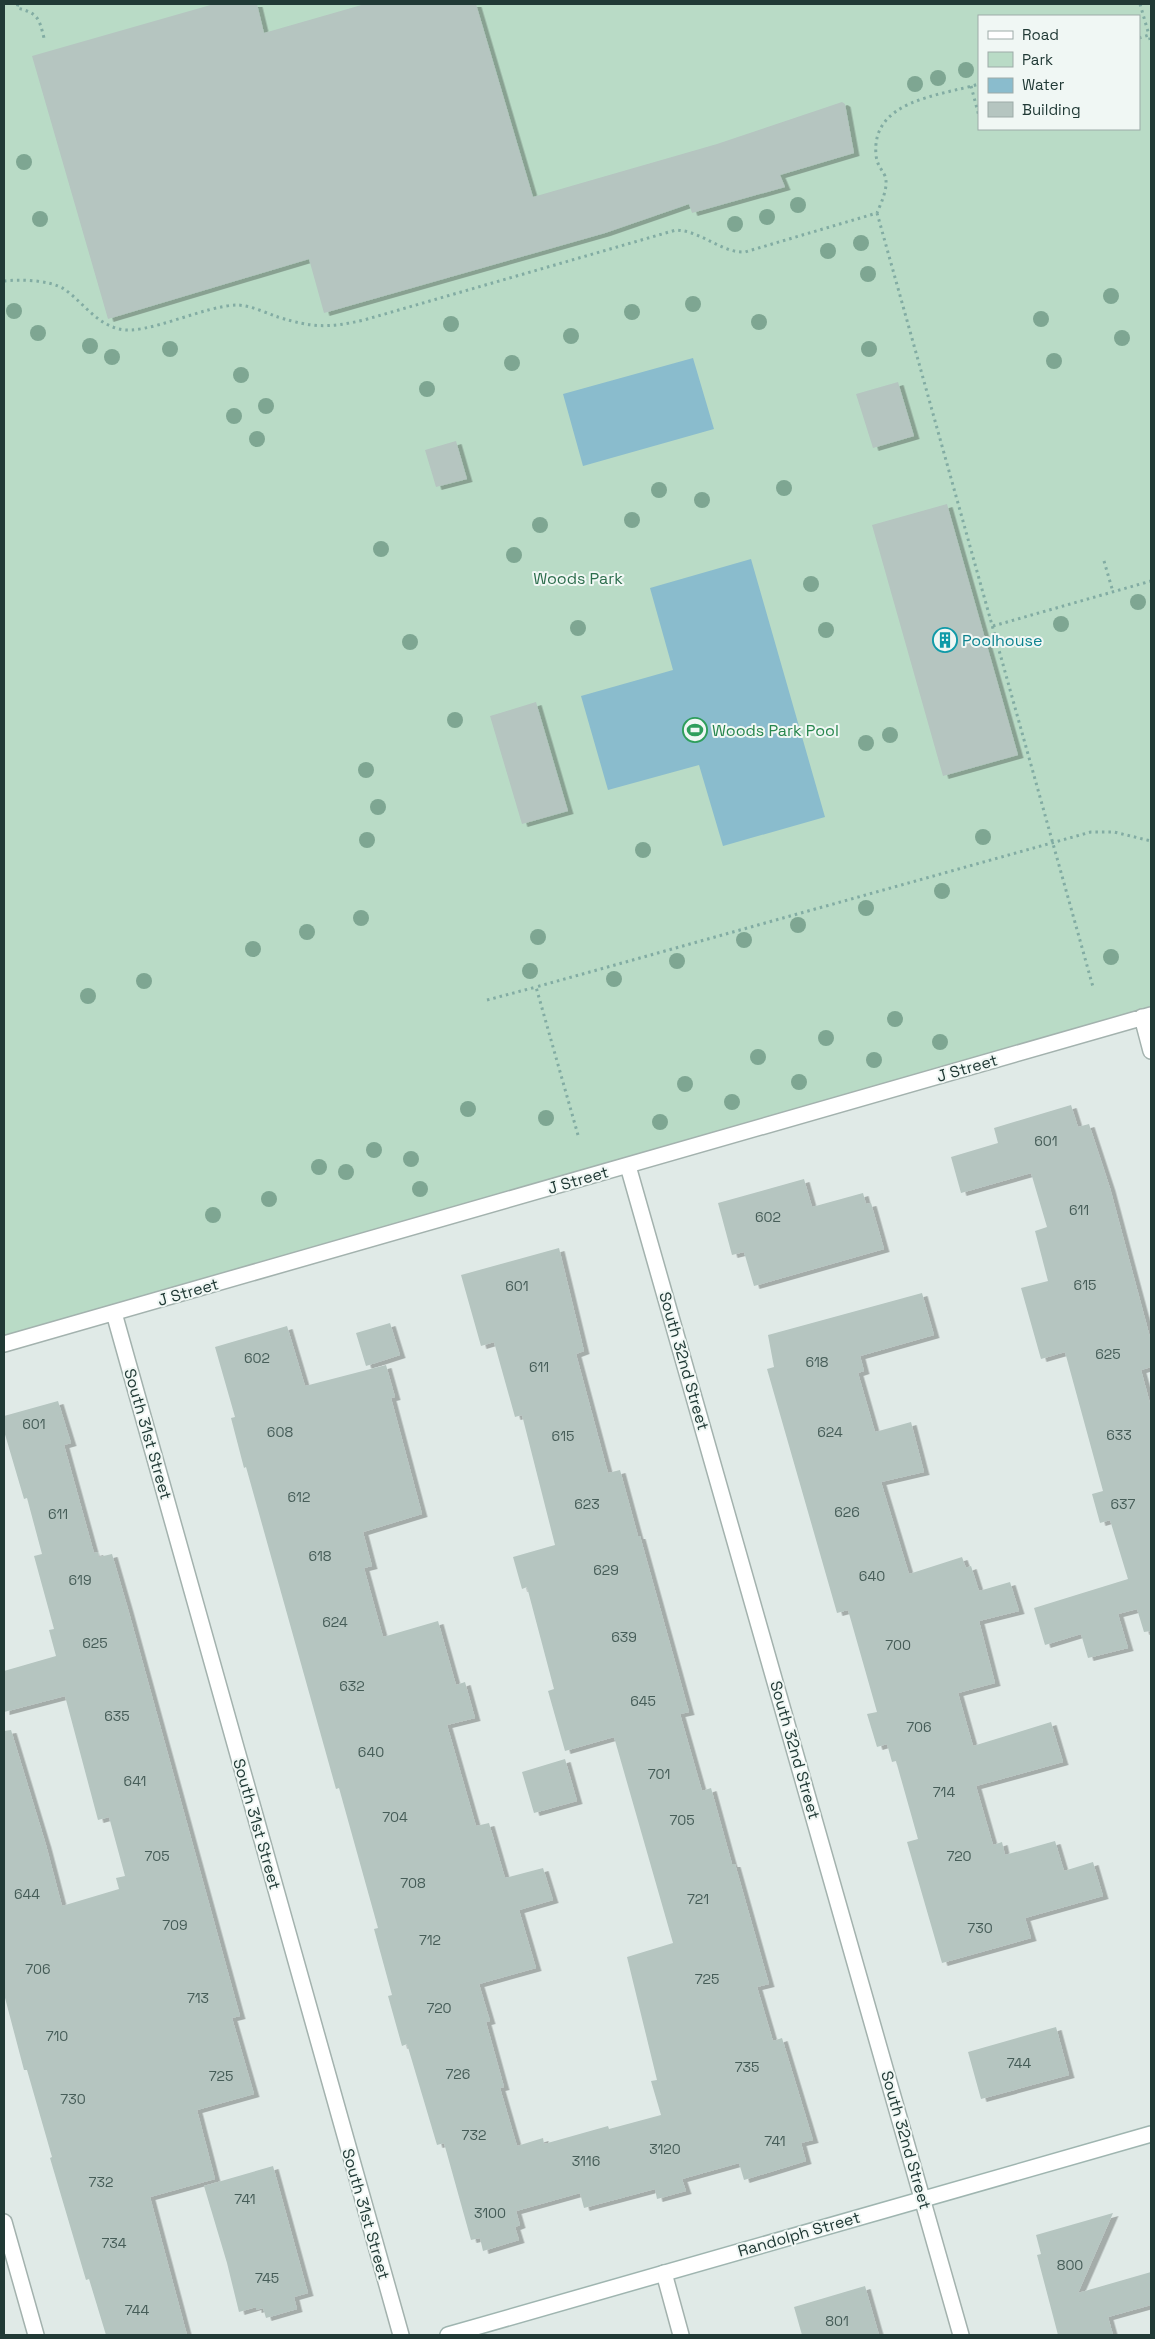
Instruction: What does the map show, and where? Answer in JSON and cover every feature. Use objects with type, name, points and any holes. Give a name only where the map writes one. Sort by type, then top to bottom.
[{"type":"street","points":[[1147,1016],[1151,1051]]},
{"type":"street","name":"J Street","points":[[4,1344],[1147,1016]]},
{"type":"street","name":"South 32nd Street","points":[[628,1166],[961,2335]]},
{"type":"street","name":"South 31st Street","points":[[114,1313],[401,2335]]},
{"type":"street","name":"Randolph Street","points":[[448,2335],[1151,2134]]},
{"type":"street","points":[[4,2222],[36,2335]]},
{"type":"street","points":[[664,2273],[682,2335]]},
{"type":"path","points":[[18,4],[17,8],[31,12],[39,19],[44,38]]},
{"type":"path","points":[[1140,4],[1151,44]]},
{"type":"path","points":[[1140,38],[1149,35]]},
{"type":"path","points":[[978,84],[902,106],[887,117],[875,142],[877,164],[886,177],[885,189],[877,213],[1092,987]]},
{"type":"path","points":[[971,86],[978,112]]},
{"type":"path","points":[[4,281],[40,283],[62,288],[100,322],[120,330],[136,329],[218,308],[239,305],[310,326],[334,326],[364,320],[676,230],[685,230],[704,237],[734,252],[746,252],[877,213]]},
{"type":"path","points":[[1104,561],[1113,592]]},
{"type":"path","points":[[993,626],[1151,581]]},
{"type":"path","points":[[487,1000],[1051,841],[1103,831],[1151,841]]},
{"type":"path","points":[[536,987],[578,1135]]},
{"type":"green space","name":"Woods Park","points":[[4,4],[1151,4],[1151,1015],[4,1344]]},
{"type":"water","points":[[693,358],[714,429],[583,466],[563,394]]},
{"type":"water","name":"Woods Park Pool","points":[[751,559],[825,817],[723,846],[699,765],[608,790],[581,696],[673,670],[650,588]]},
{"type":"building","points":[[214,4],[257,4],[264,33],[365,4],[476,4],[533,197],[717,144],[842,102],[845,104],[854,153],[780,175],[785,187],[692,213],[689,204],[605,233],[324,313],[309,259],[108,319],[32,56]]},
{"type":"building","points":[[898,382],[914,436],[873,448],[856,394]]},
{"type":"building","points":[[456,441],[467,479],[436,487],[425,450]]},
{"type":"building","name":"Poolhouse","points":[[947,504],[1018,755],[943,776],[872,525]]},
{"type":"building","points":[[536,702],[568,811],[522,824],[490,716]]},
{"type":"building","points":[[1071,1105],[1078,1127],[1089,1124],[1110,1188],[1151,1341],[1151,1367],[1141,1370],[1151,1407],[1151,1631],[1144,1632],[1137,1609],[1118,1614],[1128,1648],[1088,1658],[1081,1634],[1045,1645],[1034,1608],[1128,1579],[1110,1520],[1100,1523],[1092,1494],[1103,1491],[1065,1352],[1041,1359],[1021,1288],[1048,1281],[1035,1231],[1047,1227],[1031,1173],[961,1193],[951,1157],[998,1143],[994,1128]]},
{"type":"building","points":[[804,1179],[812,1207],[863,1193],[866,1204],[871,1203],[884,1249],[754,1286],[744,1252],[732,1255],[718,1203]]},
{"type":"building","points":[[559,1248],[584,1351],[576,1354],[608,1473],[620,1470],[689,1712],[680,1714],[702,1791],[711,1788],[769,1984],[757,1987],[773,2041],[782,2038],[813,2140],[801,2143],[806,2161],[744,2180],[739,2163],[682,2179],[686,2191],[657,2199],[655,2189],[584,2208],[580,2193],[516,2211],[520,2225],[515,2227],[519,2240],[483,2251],[480,2238],[471,2240],[444,2143],[437,2145],[407,2044],[402,2046],[388,1996],[392,1995],[374,1929],[378,1928],[339,1788],[336,1789],[246,1467],[244,1468],[231,1418],[235,1417],[215,1347],[287,1326],[305,1386],[386,1365],[395,1397],[391,1398],[422,1514],[363,1532],[372,1566],[364,1568],[383,1637],[438,1621],[456,1685],[465,1682],[475,1718],[447,1725],[476,1826],[489,1823],[505,1878],[543,1868],[553,1900],[519,1910],[536,1968],[479,1984],[490,2021],[486,2022],[504,2087],[500,2088],[517,2146],[543,2138],[544,2144],[608,2126],[609,2129],[661,2115],[651,2081],[657,2080],[627,1957],[673,1943],[614,1737],[565,1751],[548,1691],[554,1689],[527,1587],[522,1589],[513,1557],[555,1545],[522,1415],[515,1417],[494,1342],[481,1346],[461,1275]]},
{"type":"building","points":[[922,1293],[934,1335],[860,1356],[864,1371],[858,1373],[875,1432],[911,1422],[924,1472],[881,1482],[909,1574],[962,1557],[966,1568],[971,1566],[979,1591],[1010,1582],[1019,1611],[979,1621],[995,1683],[958,1693],[973,1746],[1051,1722],[1063,1762],[976,1786],[993,1845],[1002,1842],[1005,1855],[1055,1841],[1064,1871],[1093,1862],[1103,1896],[1025,1918],[1031,1938],[942,1963],[907,1842],[918,1839],[896,1761],[892,1762],[887,1744],[877,1747],[867,1714],[877,1712],[848,1610],[837,1613],[767,1369],[774,1367],[768,1335]]},
{"type":"building","points":[[390,1323],[400,1355],[366,1366],[356,1333]]},
{"type":"building","points":[[58,1401],[71,1443],[64,1445],[94,1553],[98,1552],[99,1557],[112,1554],[128,1609],[240,2016],[232,2018],[254,2094],[197,2110],[215,2179],[150,2197],[187,2335],[106,2335],[89,2279],[86,2280],[50,2158],[52,2157],[27,2070],[24,2070],[4,1994],[4,1731],[11,1730],[46,1845],[62,1906],[119,1889],[116,1878],[125,1876],[109,1817],[98,1820],[65,1696],[4,1712],[4,1671],[56,1656],[49,1630],[54,1629],[34,1556],[42,1554],[27,1498],[24,1499],[4,1431],[4,1416]]},
{"type":"building","points":[[565,1759],[577,1801],[534,1813],[522,1772]]},
{"type":"building","points":[[1056,2027],[1069,2075],[981,2099],[968,2052]]},
{"type":"building","points":[[273,2166],[308,2293],[294,2297],[297,2309],[266,2318],[263,2308],[256,2310],[256,2307],[239,2312],[227,2263],[204,2186]]},
{"type":"building","points":[[1113,2213],[1078,2293],[1151,2272],[1151,2305],[1108,2317],[1113,2335],[1058,2335],[1037,2255],[1041,2254],[1036,2235]]},
{"type":"building","points":[[865,2286],[879,2335],[802,2335],[794,2307]]},
{"type":"place","name":"Poolhouse","points":[[945,640]]},
{"type":"place","name":"Woods Park Pool","points":[[695,730]]}]
